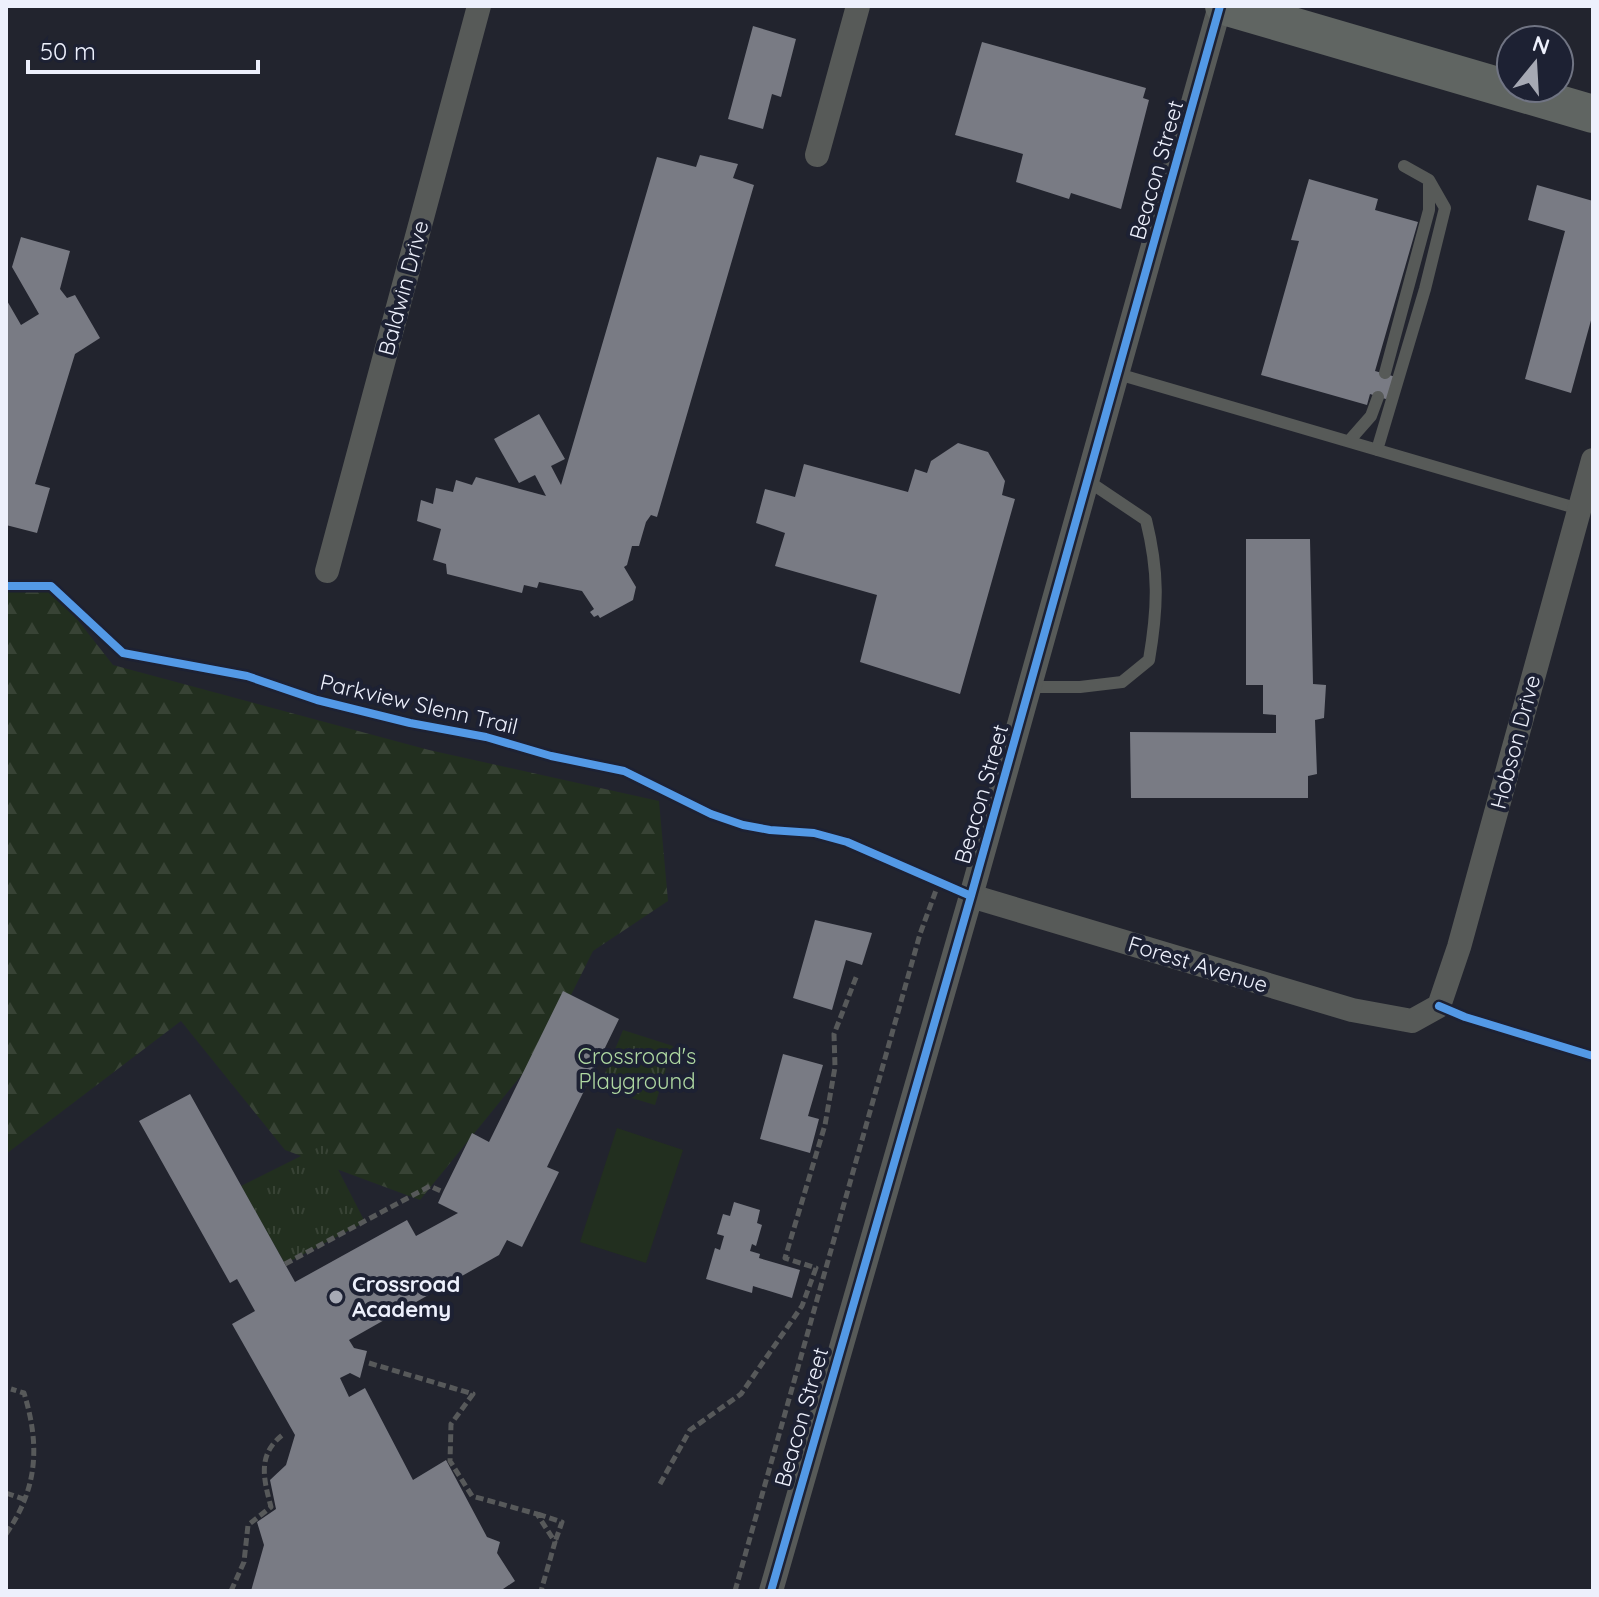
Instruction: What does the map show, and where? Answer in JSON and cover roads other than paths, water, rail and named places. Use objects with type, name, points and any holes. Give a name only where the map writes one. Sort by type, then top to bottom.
[{"type":"main road","points":[[1222,6],[1593,114]]},
{"type":"street","name":"Baldwin Drive","points":[[327,571],[479,6]]},
{"type":"street","points":[[817,155],[858,6]]},
{"type":"street","name":"Beacon Street","points":[[771,1591],[1222,6]]},
{"type":"street","name":"Hobson Drive","points":[[1424,1015],[1439,1006],[1459,947],[1593,460]]},
{"type":"street","name":"Forest Avenue","points":[[971,896],[1352,1010],[1397,1020],[1412,1021],[1424,1015]]},
{"type":"lane","points":[[1377,450],[1425,289],[1445,208],[1429,180],[1404,166]]},
{"type":"lane","points":[[1385,373],[1429,210],[1429,180]]},
{"type":"lane","points":[[1118,374],[1579,509]]},
{"type":"lane","points":[[1349,441],[1371,416],[1378,397]]},
{"type":"lane","points":[[1030,687],[1080,687],[1122,682],[1149,660],[1156,623],[1157,578],[1146,520],[1088,481]]},
{"type":"place","name":"Crossroad Academy","points":[[336,1297]]},
{"type":"park label","name":"Crossroad's Playground","points":[[637,1068]]}]
